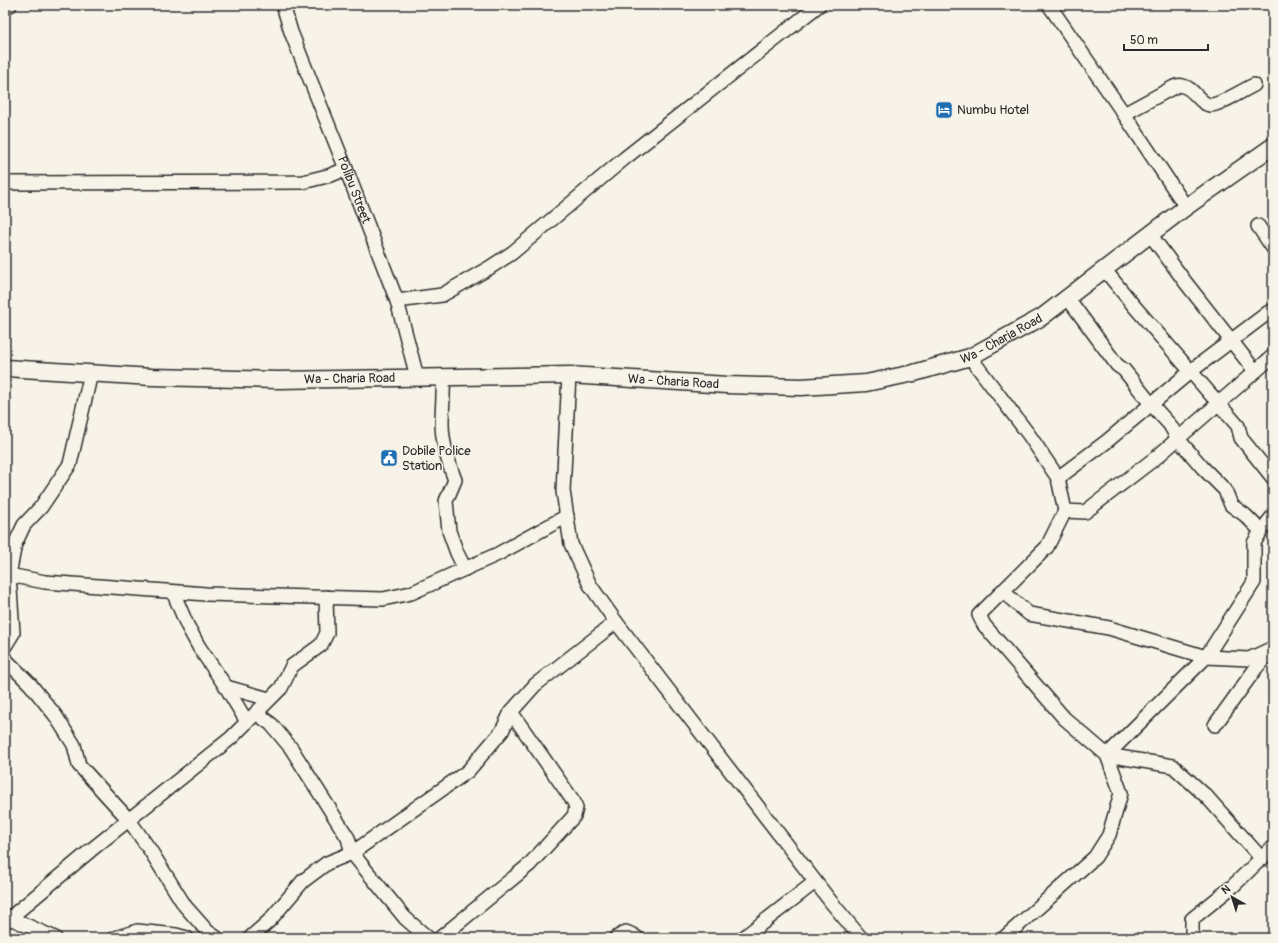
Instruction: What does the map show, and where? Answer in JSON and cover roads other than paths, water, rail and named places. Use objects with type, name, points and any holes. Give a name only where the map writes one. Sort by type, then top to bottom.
[{"type":"street","points":[[5,8],[10,5]]},
{"type":"street","name":"Polibu Street","points":[[283,5],[291,32],[397,301],[417,377]]},
{"type":"street","points":[[397,301],[442,296],[512,253],[625,158],[819,5]]},
{"type":"street","points":[[1049,5],[1186,207]]},
{"type":"street","points":[[1124,114],[1174,87],[1182,85],[1190,88],[1204,102],[1210,105],[1217,104],[1254,85]]},
{"type":"street","name":"Wa - Charia Road","points":[[5,368],[152,377],[278,380],[569,376],[727,385],[801,386],[866,383],[914,373],[970,358],[1042,317],[1186,207],[1273,146]]},
{"type":"street","points":[[5,183],[303,182],[331,175],[346,169]]},
{"type":"street","points":[[1258,226],[1273,248]]},
{"type":"street","points":[[1150,234],[1255,372]]},
{"type":"street","points":[[1104,269],[1134,306],[1238,426],[1242,438],[1273,478]]},
{"type":"street","points":[[1068,297],[1117,365],[1124,370],[1170,425],[1178,438],[1203,468],[1225,490],[1231,505],[1245,515],[1261,531]]},
{"type":"street","points":[[1058,478],[1106,442],[1191,371],[1269,312]]},
{"type":"street","points":[[1065,511],[1085,512],[1158,456],[1273,356]]},
{"type":"street","points":[[970,358],[1029,435],[1058,478],[1065,511],[1047,547],[979,614],[984,625],[1064,718],[1107,755],[1121,794],[1109,835],[1095,857],[1004,938]]},
{"type":"street","points":[[5,646],[14,633],[9,575],[15,544],[24,525],[40,507],[70,464],[91,373]]},
{"type":"street","points":[[569,376],[563,491],[572,544],[590,585],[616,622],[815,882],[861,938]]},
{"type":"street","points":[[443,377],[444,399],[442,424],[446,456],[455,480],[446,501],[449,531],[464,569]]},
{"type":"street","points":[[9,575],[44,582],[173,592],[383,599],[411,593],[498,554],[567,516]]},
{"type":"street","points":[[1107,755],[1206,657],[1254,582],[1254,543],[1273,516]]},
{"type":"street","points":[[1002,591],[1029,614],[1109,628],[1206,657],[1249,659],[1273,648]]},
{"type":"street","points":[[173,592],[198,647],[226,687],[251,717],[271,724],[291,748],[348,838],[352,853],[405,918],[428,938]]},
{"type":"street","points":[[55,938],[8,920],[91,850],[231,738],[281,688],[292,666],[321,645],[327,633],[326,597]]},
{"type":"street","points":[[250,938],[270,920],[303,881],[327,863],[352,853],[468,771],[502,731],[511,712],[535,685],[616,622]]},
{"type":"street","points":[[1215,725],[1256,668],[1273,648]]},
{"type":"street","points":[[5,659],[30,684],[55,715],[74,745],[79,765],[129,820],[150,850],[185,906],[208,932],[217,938]]},
{"type":"street","points":[[226,687],[269,699]]},
{"type":"street","points":[[440,938],[529,865],[574,816],[576,808],[574,802],[511,712]]},
{"type":"street","points":[[1107,755],[1173,766],[1207,797],[1262,858]]},
{"type":"street","points":[[1192,938],[1192,919],[1233,886],[1273,847]]},
{"type":"street","points":[[743,938],[815,882]]},
{"type":"street","points":[[115,938],[137,931],[176,935],[187,938]]},
{"type":"street","points":[[616,938],[626,932],[637,938]]},
{"type":"place","name":"Numbu Hotel","points":[[944,110]]},
{"type":"place","name":"Dobile Police Station","points":[[389,458]]}]
